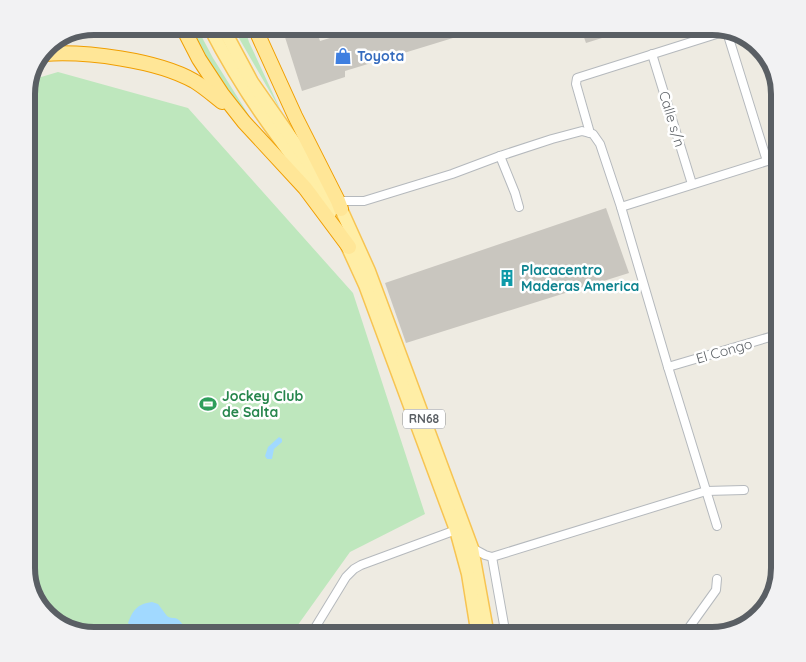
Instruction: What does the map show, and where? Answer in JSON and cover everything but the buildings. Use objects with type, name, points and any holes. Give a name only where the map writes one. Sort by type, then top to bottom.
[{"type":"highway","name":"RN68","points":[[186,35],[198,59],[244,122],[305,188],[348,247]]},
{"type":"highway","name":"RN68","points":[[258,35],[295,116],[340,205]]},
{"type":"highway","points":[[51,54],[75,53],[111,57],[149,65],[178,74],[199,84],[244,122]]},
{"type":"main road","name":"RN68","points":[[214,35],[228,63],[317,191],[348,247],[365,285],[456,530],[468,574],[477,627]]},
{"type":"main road","name":"RN68","points":[[227,35],[252,82],[340,205],[376,287],[472,548],[486,627]]},
{"type":"street","points":[[716,35],[577,78],[576,84],[590,132],[600,144],[621,207],[717,526]]},
{"type":"street","points":[[729,38],[766,161]]},
{"type":"street","name":"Calle s/n","points":[[652,54],[692,184]]},
{"type":"street","points":[[340,205],[364,201],[582,131],[590,132]]},
{"type":"street","points":[[500,156],[519,207]]},
{"type":"street","points":[[621,207],[771,160]]},
{"type":"street","name":"El Congo","points":[[668,367],[771,337]]},
{"type":"street","points":[[472,548],[492,557],[706,491],[744,490]]},
{"type":"street","points":[[315,627],[346,577],[361,564],[456,530]]},
{"type":"street","points":[[492,557],[504,627]]},
{"type":"street","points":[[689,627],[716,590],[717,579]]},
{"type":"green space","points":[[192,35],[201,35],[258,130],[219,81]]},
{"type":"green space","points":[[237,35],[247,35],[281,111]]},
{"type":"green space","name":"Jockey Club de Salta","points":[[58,72],[188,108],[353,293],[425,514],[350,552],[296,627],[86,626],[75,624],[55,612],[41,594],[35,572],[35,90],[37,78]]},
{"type":"water","points":[[279,437],[282,439],[282,442],[274,449],[272,459],[267,459],[265,456],[268,447]]},
{"type":"water","points":[[152,602],[158,604],[167,616],[180,621],[184,627],[131,627],[128,623],[132,615],[136,608]]},
{"type":"place","name":"Toyota","points":[[343,56]]},
{"type":"place","name":"Placacentro Maderas America","points":[[507,278]]},
{"type":"place","name":"Jockey Club de Salta","points":[[208,404]]}]
